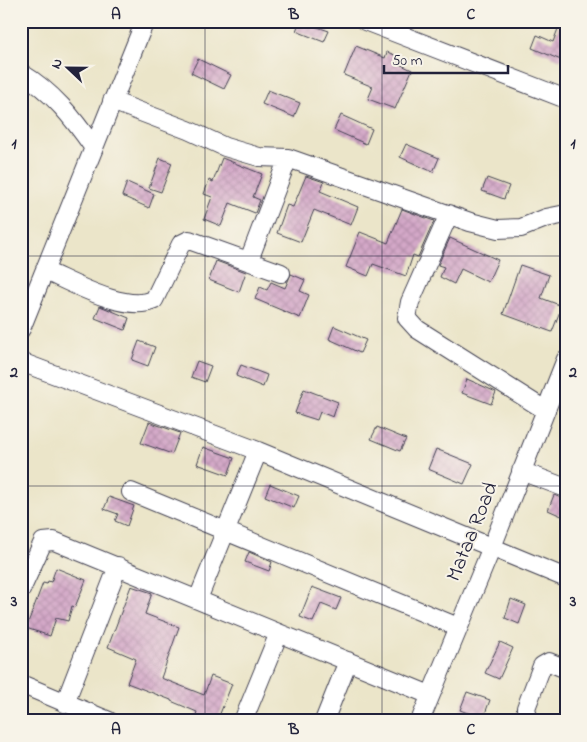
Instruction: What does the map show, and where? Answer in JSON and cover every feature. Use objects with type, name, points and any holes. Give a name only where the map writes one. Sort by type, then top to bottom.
[{"type":"street","points":[[21,329],[145,21]]},
{"type":"street","points":[[365,21],[566,99]]},
{"type":"street","points":[[21,74],[39,83],[70,113],[94,148]]},
{"type":"street","points":[[112,101],[188,130],[225,147],[259,157],[288,158],[470,222],[498,229],[521,228],[546,218],[566,214]]},
{"type":"street","points":[[249,260],[288,158]]},
{"type":"street","points":[[449,214],[410,302],[408,318],[417,329],[545,410]]},
{"type":"street","points":[[45,271],[119,301],[144,304],[154,300],[181,244],[189,240],[281,273]]},
{"type":"street","name":"Mataa Road","points":[[420,721],[492,548],[566,359]]},
{"type":"street","points":[[21,362],[258,452],[566,578]]},
{"type":"street","points":[[198,599],[258,452]]},
{"type":"street","points":[[521,471],[566,488]]},
{"type":"street","points":[[130,492],[458,628]]},
{"type":"street","points":[[21,590],[43,542],[54,541],[430,695]]},
{"type":"street","points":[[65,702],[118,566]]},
{"type":"street","points":[[243,721],[279,632]]},
{"type":"street","points":[[324,721],[348,661]]},
{"type":"street","points":[[529,721],[526,708],[542,666],[549,662],[566,669]]},
{"type":"street","points":[[21,684],[108,721]]},
{"type":"building","points":[[300,21],[329,31],[324,42],[296,31]]},
{"type":"building","points":[[561,21],[566,21],[566,49],[561,60],[532,48],[537,35],[553,42]]},
{"type":"building","points":[[356,46],[385,58],[387,52],[400,57],[397,63],[412,70],[395,109],[368,99],[373,87],[344,75]]},
{"type":"building","points":[[198,59],[231,75],[224,89],[191,73]]},
{"type":"building","points":[[268,90],[300,103],[294,117],[262,104]]},
{"type":"building","points":[[341,115],[372,129],[366,144],[334,130]]},
{"type":"building","points":[[406,144],[439,158],[433,172],[400,157]]},
{"type":"building","points":[[160,158],[172,163],[161,192],[149,188]]},
{"type":"building","points":[[222,158],[262,174],[253,197],[260,200],[255,213],[230,203],[221,226],[204,219],[212,197],[204,194],[209,180],[213,182]]},
{"type":"building","points":[[306,176],[324,182],[320,191],[358,207],[351,225],[314,210],[301,242],[277,233],[287,205],[293,207]]},
{"type":"building","points":[[487,178],[509,186],[504,199],[482,191]]},
{"type":"building","points":[[127,182],[154,194],[149,208],[122,196]]},
{"type":"building","points":[[402,209],[434,221],[418,257],[413,255],[406,276],[373,264],[368,276],[346,267],[360,232],[388,243]]},
{"type":"building","points":[[450,238],[498,260],[488,282],[461,269],[454,284],[440,277],[444,267],[438,265]]},
{"type":"building","points":[[216,261],[246,272],[239,292],[209,280]]},
{"type":"building","points":[[520,265],[549,275],[541,298],[562,306],[552,332],[503,314]]},
{"type":"building","points":[[291,274],[305,280],[300,291],[309,295],[300,318],[255,299],[260,287],[267,290],[271,282],[285,288]]},
{"type":"building","points":[[100,306],[129,318],[125,330],[95,318]]},
{"type":"building","points":[[334,326],[366,340],[360,353],[329,339]]},
{"type":"building","points":[[139,341],[155,347],[148,366],[132,360]]},
{"type":"building","points":[[197,361],[211,366],[205,382],[191,377]]},
{"type":"building","points":[[241,365],[267,375],[263,387],[236,376]]},
{"type":"building","points":[[467,379],[496,392],[491,404],[462,393]]},
{"type":"building","points":[[304,389],[338,402],[333,417],[320,412],[317,420],[295,413]]},
{"type":"building","points":[[149,422],[180,433],[172,454],[141,443]]},
{"type":"building","points":[[377,427],[406,439],[400,451],[371,439]]},
{"type":"building","points":[[203,447],[234,458],[228,475],[197,464]]},
{"type":"building","points":[[436,449],[473,464],[464,484],[428,469]]},
{"type":"building","points":[[270,484],[299,496],[294,508],[265,496]]},
{"type":"building","points":[[554,495],[566,500],[566,518],[548,510]]},
{"type":"building","points":[[109,497],[134,506],[127,526],[115,521],[118,514],[104,509]]},
{"type":"building","points":[[249,552],[272,562],[269,571],[245,562]]},
{"type":"building","points":[[56,568],[86,580],[75,607],[72,606],[68,621],[56,618],[50,636],[26,628],[43,583],[51,582]]},
{"type":"building","points":[[131,586],[152,593],[145,614],[179,627],[161,678],[204,695],[211,676],[232,684],[217,721],[210,721],[196,715],[197,712],[171,700],[127,683],[136,659],[108,647]]},
{"type":"building","points":[[312,587],[341,598],[336,610],[321,604],[313,622],[300,617]]},
{"type":"building","points":[[511,599],[526,605],[519,624],[505,618]]},
{"type":"building","points":[[500,642],[513,648],[499,679],[485,673]]},
{"type":"building","points":[[467,692],[490,700],[483,719],[460,710]]}]
